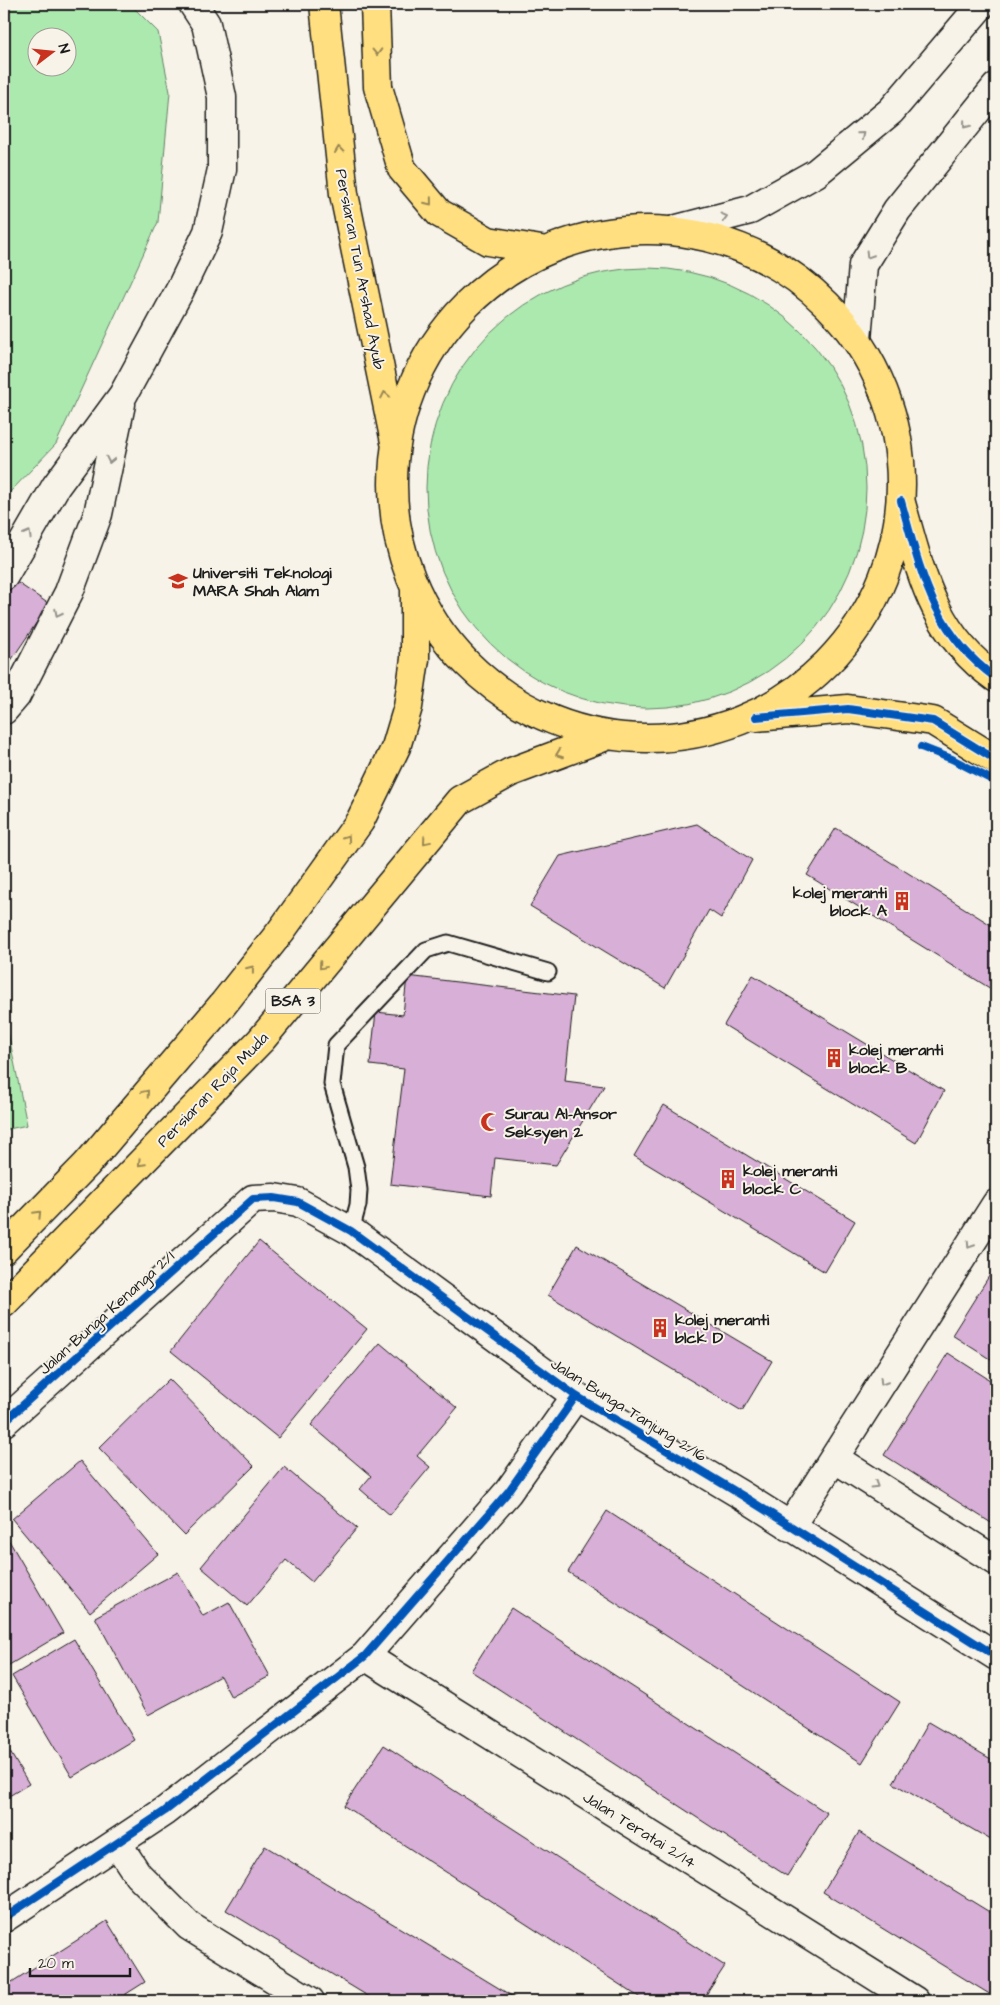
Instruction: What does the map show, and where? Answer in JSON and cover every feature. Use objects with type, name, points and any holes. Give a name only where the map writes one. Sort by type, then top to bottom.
[{"type":"main road","name":"Persiaran Tun Arshad Ayub","points":[[324,4],[344,194],[395,443]]},
{"type":"main road","points":[[376,4],[378,86],[402,169],[438,213],[488,241],[541,250]]},
{"type":"main road","points":[[996,678],[979,666],[950,634],[925,585],[901,501],[892,417],[857,340],[808,286],[747,249],[677,229],[608,230],[541,250],[472,296],[421,363],[395,443],[394,518],[415,591],[460,658],[523,708],[604,737],[690,737],[756,718],[848,709],[933,721],[996,760]]},
{"type":"main road","points":[[756,718],[837,656],[882,584],[901,501]]},
{"type":"main road","name":"BSA 3","points":[[4,1249],[87,1164],[224,1003],[281,931],[360,821],[396,747],[408,707],[415,659],[415,591]]},
{"type":"main road","name":"Persiaran Raja Muda","points":[[4,1303],[261,1040],[460,800],[511,772],[604,737]]},
{"type":"street","points":[[4,576],[56,486],[123,395],[180,290],[208,232],[222,169],[222,97],[206,24],[194,4]]},
{"type":"street","points":[[677,229],[750,210],[816,174],[891,111],[982,4]]},
{"type":"street","points":[[857,340],[863,265],[897,210],[996,87]]},
{"type":"street","points":[[4,710],[16,696],[69,592],[98,514],[123,395]]},
{"type":"street","name":"Jalan Bunga Tanjung 2/16","points":[[226,1223],[253,1199],[274,1198],[298,1202],[351,1231],[576,1396],[996,1656]]},
{"type":"street","points":[[790,1527],[996,1204]]},
{"type":"street","name":"Jalan Bunga Kenanga 2/1","points":[[4,1422],[226,1223]]},
{"type":"street","points":[[4,1918],[165,1811],[364,1656],[508,1492],[576,1396]]},
{"type":"street","points":[[834,1458],[996,1561]]},
{"type":"street","name":"Jalan Teratai 2/14","points":[[364,1656],[915,2001]]},
{"type":"street","points":[[117,1843],[138,1875],[189,1926],[310,2001]]},
{"type":"lane","points":[[351,1231],[358,1205],[359,1190],[356,1167],[332,1084],[336,1045],[426,950],[448,943],[548,972]]},
{"type":"green space","points":[[4,4],[130,4],[158,32],[170,92],[158,222],[56,444],[10,492],[4,502]]},
{"type":"green space","points":[[646,268],[689,272],[730,284],[768,305],[802,332],[829,366],[850,404],[862,445],[866,488],[862,531],[850,572],[829,610],[802,644],[768,671],[730,692],[689,704],[646,708],[603,704],[562,692],[524,671],[490,644],[463,610],[442,572],[430,531],[426,488],[430,445],[442,404],[463,366],[490,332],[524,305],[562,284],[603,272]]},
{"type":"green space","points":[[4,1012],[27,1125],[4,1130]]},
{"type":"building","points":[[15,581],[49,604],[8,665],[4,662],[4,598]]},
{"type":"building","points":[[697,824],[752,860],[721,918],[709,910],[665,988],[530,906],[560,856]]},
{"type":"building","name":"kolej meranti block A","points":[[836,828],[996,928],[996,992],[807,875]]},
{"type":"building","name":"kolej meranti block B","points":[[753,975],[944,1091],[916,1143],[724,1025]]},
{"type":"building","name":"Surau Al-Ansor Seksyen 2","points":[[407,976],[574,996],[565,1081],[604,1086],[556,1165],[495,1158],[491,1196],[390,1184],[404,1069],[370,1065],[376,1012],[403,1015]]},
{"type":"building","name":"kolej meranti block C","points":[[664,1105],[855,1221],[825,1272],[634,1156]]},
{"type":"building","points":[[259,1241],[367,1329],[278,1438],[171,1351]]},
{"type":"building","name":"kolej meranti blck D","points":[[577,1245],[772,1361],[742,1411],[548,1295]]},
{"type":"building","points":[[996,1265],[996,1363],[952,1335]]},
{"type":"building","points":[[380,1343],[457,1408],[417,1456],[430,1467],[390,1515],[360,1489],[371,1476],[311,1425]]},
{"type":"building","points":[[948,1353],[996,1384],[996,1526],[884,1455]]},
{"type":"building","points":[[169,1379],[254,1466],[184,1535],[99,1448]]},
{"type":"building","points":[[80,1461],[158,1554],[90,1612],[12,1519]]},
{"type":"building","points":[[284,1467],[357,1528],[312,1582],[286,1560],[247,1606],[201,1567]]},
{"type":"building","points":[[607,1511],[900,1702],[862,1763],[568,1572]]},
{"type":"building","points":[[4,1532],[63,1633],[4,1668]]},
{"type":"building","points":[[178,1572],[203,1616],[229,1602],[270,1676],[231,1697],[220,1676],[148,1715],[95,1617]]},
{"type":"building","points":[[511,1608],[827,1813],[787,1876],[471,1671]]},
{"type":"building","points":[[74,1639],[134,1740],[72,1777],[12,1676]]},
{"type":"building","points":[[928,1722],[996,1762],[996,1843],[893,1783]]},
{"type":"building","points":[[4,1742],[29,1784],[4,1799]]},
{"type":"building","points":[[384,1745],[725,1966],[702,2001],[645,2001],[344,1806]]},
{"type":"building","points":[[859,1832],[996,1916],[996,1998],[823,1892]]},
{"type":"building","points":[[265,1846],[520,2001],[376,2001],[226,1910]]},
{"type":"building","points":[[107,1921],[145,1982],[115,2001],[4,2001],[4,1987]]},
{"type":"building","points":[[762,1994],[775,2001],[758,2001]]},
{"type":"cycle path","points":[[901,501],[915,552],[932,599],[957,641],[996,678]]},
{"type":"cycle path","points":[[756,717],[848,709],[933,721],[996,760]]},
{"type":"cycle path","points":[[921,747],[952,759],[996,782]]},
{"type":"cycle path","points":[[4,1422],[253,1199],[274,1198],[298,1202],[351,1231],[576,1396],[743,1496],[996,1656]]},
{"type":"cycle path","points":[[4,1918],[165,1811],[365,1656],[508,1492],[576,1396]]},
{"type":"place","name":"Universiti Teknologi MARA Shah Alam","points":[[178,581]]},
{"type":"place","name":"kolej meranti block A","points":[[902,901]]},
{"type":"place","name":"kolej meranti block B","points":[[834,1058]]},
{"type":"place","name":"Surau Al-Ansor Seksyen 2","points":[[490,1122]]},
{"type":"place","name":"kolej meranti block C","points":[[728,1179]]},
{"type":"place","name":"kolej meranti blck D","points":[[660,1328]]}]
